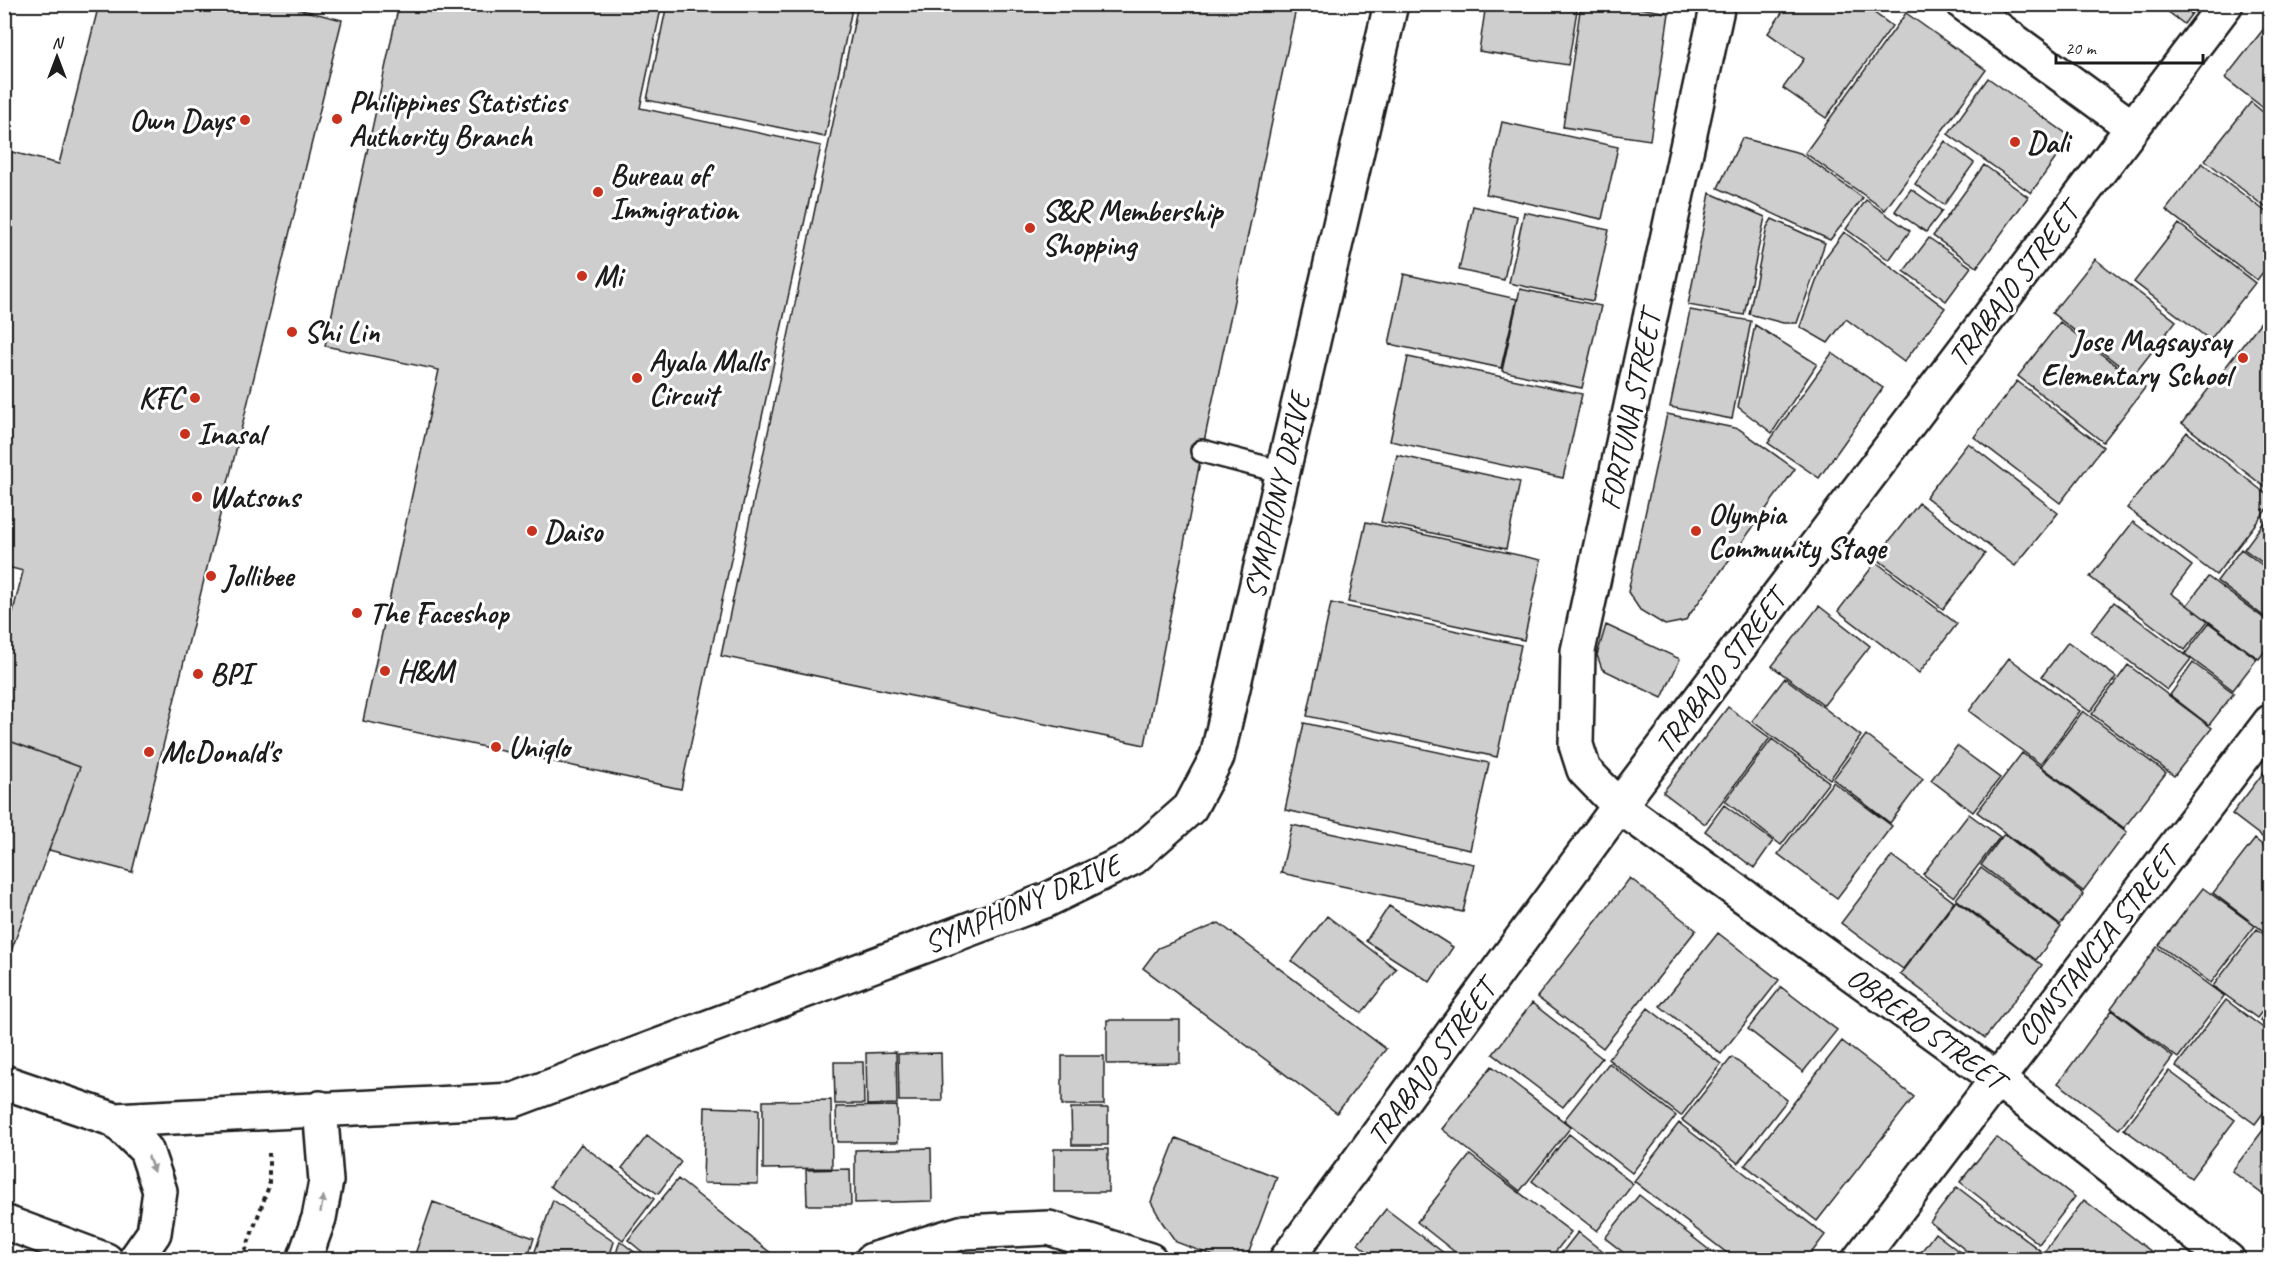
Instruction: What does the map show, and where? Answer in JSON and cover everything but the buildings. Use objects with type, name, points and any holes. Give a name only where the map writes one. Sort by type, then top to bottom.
[{"type":"street","name":"SYMPHONY DRIVE","points":[[115,1120],[514,1100],[1047,900],[1133,858],[1190,808],[1217,757],[1391,4]]},
{"type":"street","name":"FORTUNA STREET","points":[[1619,806],[1584,770],[1576,745],[1578,651],[1718,4]]},
{"type":"street","points":[[1964,4],[2132,127]]},
{"type":"street","name":"TRABAJO STREET","points":[[1286,1260],[1619,806],[2226,4]]},
{"type":"street","name":"CONSTANCIA STREET","points":[[1859,1260],[1996,1078],[2271,722]]},
{"type":"street","name":"OBRERO STREET","points":[[1619,806],[1996,1078],[2228,1260]]},
{"type":"street","points":[[4,1082],[115,1120],[146,1150],[160,1191],[154,1233],[135,1260]]},
{"type":"street","points":[[304,1260],[319,1218],[326,1181],[320,1108]]},
{"type":"street","points":[[4,1222],[106,1260]]},
{"type":"street","points":[[872,1260],[964,1232],[1048,1228],[1150,1260]]},
{"type":"lane","points":[[1202,452],[1282,472]]},
{"type":"path","points":[[242,1260],[269,1186],[269,1111]]},
{"type":"place","name":"Philippines Statistics Authority Branch","points":[[337,119]]},
{"type":"place","name":"Own Days","points":[[245,120]]},
{"type":"place","name":"Dali","points":[[2015,142]]},
{"type":"place","name":"Bureau of Immigration","points":[[598,192]]},
{"type":"place","name":"S&R Membership Shopping","points":[[1030,228]]},
{"type":"place","name":"Mi","points":[[582,276]]},
{"type":"place","name":"Shi Lin","points":[[292,332]]},
{"type":"place","name":"Jose Magsaysay Elementary School","points":[[2243,358]]},
{"type":"place","name":"Ayala Malls Circuit","points":[[637,378]]},
{"type":"place","name":"KFC","points":[[195,398]]},
{"type":"place","name":"Inasal","points":[[185,434]]},
{"type":"place","name":"Watsons","points":[[197,497]]},
{"type":"place","name":"Daiso","points":[[532,531]]},
{"type":"place","name":"Olympia Community Stage","points":[[1696,531]]},
{"type":"place","name":"Jollibee","points":[[211,576]]},
{"type":"place","name":"The Faceshop","points":[[357,613]]},
{"type":"place","name":"H&M","points":[[385,671]]},
{"type":"place","name":"BPI","points":[[198,674]]},
{"type":"place","name":"Uniqlo","points":[[496,747]]},
{"type":"place","name":"McDonald's","points":[[149,752]]}]
